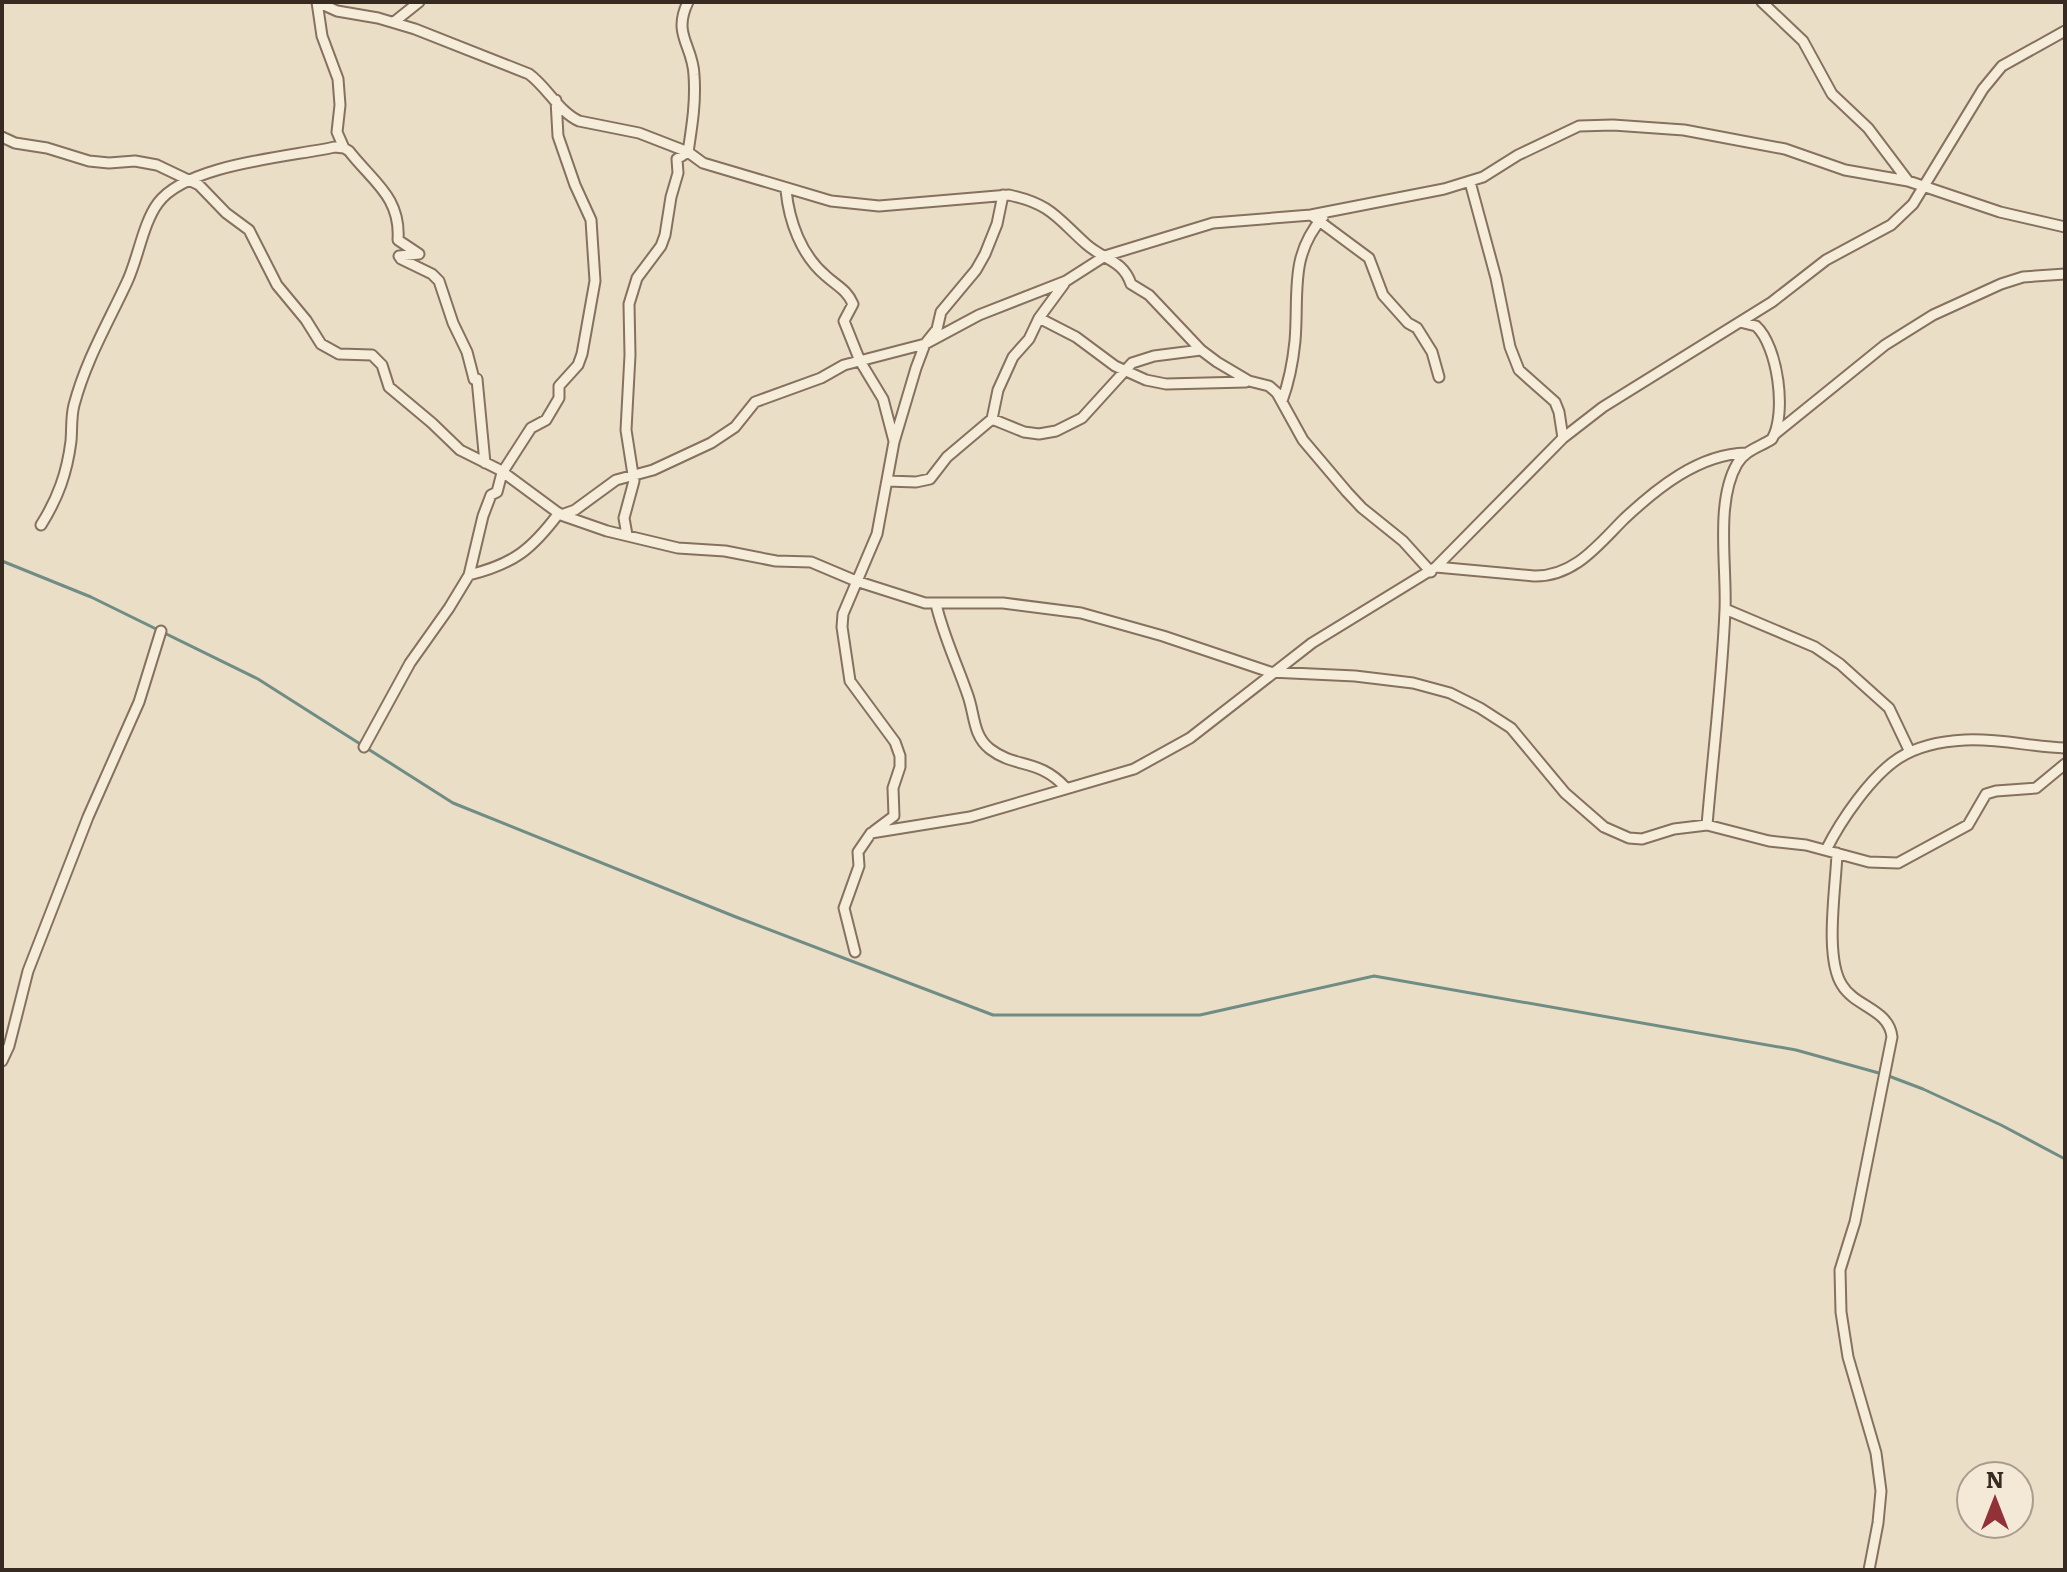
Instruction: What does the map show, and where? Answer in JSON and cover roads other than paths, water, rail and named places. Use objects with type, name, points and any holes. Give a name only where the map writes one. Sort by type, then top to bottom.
[{"type":"street","points":[[317,2],[337,11],[394,22],[529,74],[540,82],[570,117],[579,121],[639,133],[688,152],[703,163],[748,175],[786,190],[864,206],[1003,195],[1028,199],[1055,213],[1086,244],[1126,271],[1131,284],[1149,295],[1201,350],[1232,373],[1269,386],[1282,401],[1303,440],[1347,492],[1433,569],[1534,576],[1561,572],[1590,555],[1622,521],[1663,486],[1718,457],[1746,453],[1767,443],[1885,345],[1933,315],[2023,277],[2065,274]]},
{"type":"street","points":[[317,2],[322,36],[338,79],[340,105],[337,132],[344,148],[392,202],[398,219],[398,240],[419,254],[399,256],[401,259],[432,274],[445,293],[453,323],[467,352],[474,379],[477,379],[485,463]]},
{"type":"street","points":[[394,22],[419,2]]},
{"type":"street","points":[[627,535],[624,524],[634,486],[626,430],[630,295],[637,278],[661,246],[678,173],[677,159],[688,152],[695,80],[694,66],[682,38],[681,19],[688,2]]},
{"type":"street","points":[[1762,2],[1803,41],[1832,94],[1868,128],[1908,181]]},
{"type":"street","points":[[871,833],[950,822],[1134,769],[1202,730],[1331,631],[1433,569],[1563,438],[1636,385],[1772,302],[1826,260],[1891,225],[1913,204],[1983,89],[2002,66],[2065,31]]},
{"type":"street","points":[[364,747],[410,663],[469,575],[483,516],[491,495],[497,492],[502,473],[531,428],[546,420],[559,398],[559,386],[578,365],[594,298],[591,220],[558,136],[556,100]]},
{"type":"street","points":[[469,575],[492,570],[523,554],[560,514],[575,510],[616,480],[653,470],[711,443],[735,427],[755,402],[860,361],[925,344],[979,315],[1066,281],[1105,256],[1213,223],[1316,217],[1470,182],[1579,126],[1602,124],[1707,133],[1785,149],[1845,170],[1908,181],[1972,203],[2065,227]]},
{"type":"street","points":[[2,137],[79,159],[157,165],[190,180],[207,191],[226,213],[249,230],[277,285],[321,344],[339,354],[372,355],[382,365],[389,387],[399,398],[460,450],[529,490],[560,514],[627,535],[678,548],[725,551],[776,561],[811,562],[856,581],[936,604],[1003,603],[1081,613],[1275,673],[1355,676],[1413,683],[1450,693],[1511,728],[1551,778],[1604,827],[1615,833],[1642,839],[1674,829],[1707,825],[1769,841],[1795,843],[1884,863],[1906,860],[1968,825],[1986,794],[2036,788],[2065,764]]},
{"type":"street","points":[[41,525],[63,486],[73,408],[88,362],[129,280],[157,203],[190,180],[222,168],[344,148]]},
{"type":"street","points":[[1470,182],[1499,288],[1510,347],[1519,370],[1555,402],[1563,438]]},
{"type":"street","points":[[786,190],[790,216],[806,250],[820,271],[844,289],[851,299],[853,304],[844,321],[860,361],[883,399],[894,442]]},
{"type":"street","points":[[855,952],[844,908],[859,866],[858,852],[871,833],[894,816],[893,788],[901,763],[895,742],[850,681],[843,614],[877,534],[894,442],[925,344],[937,329],[941,312],[976,270],[985,254],[997,224],[1003,195]]},
{"type":"street","points":[[1316,217],[1369,258],[1383,295],[1408,323],[1417,328],[1432,352],[1439,377]]},
{"type":"street","points":[[1282,401],[1295,342],[1299,260],[1316,217]]},
{"type":"street","points":[[887,481],[930,479],[947,457],[992,419],[1013,357],[1035,330],[1039,318],[1066,281]]},
{"type":"street","points":[[1039,318],[1076,337],[1124,370],[1156,383],[1249,381]]},
{"type":"street","points":[[1740,322],[1750,323],[1761,331],[1774,363],[1779,395],[1775,434]]},
{"type":"street","points":[[992,419],[1024,432],[1039,434],[1056,431],[1082,418],[1124,370],[1140,360],[1201,350]]},
{"type":"street","points":[[1707,825],[1721,681],[1725,507],[1731,479],[1746,453]]},
{"type":"street","points":[[936,604],[980,740],[1002,757],[1044,769],[1066,788]]},
{"type":"street","points":[[1725,609],[1815,647],[1840,664],[1889,708],[1910,752]]},
{"type":"street","points":[[2,1061],[9,1046],[28,971],[88,817],[139,702],[161,631]]},
{"type":"street","points":[[1826,850],[1837,829],[1880,775],[1910,752],[1966,740],[2065,748]]},
{"type":"street","points":[[1837,853],[1832,922],[1837,973],[1852,997],[1885,1019],[1892,1037],[1855,1222],[1840,1270],[1841,1312],[1848,1357],[1876,1453],[1881,1491],[1869,1570]]},
{"type":"waterway","points":[[2,561],[91,597],[258,679],[453,803],[736,917],[993,1015],[1200,1015],[1374,976],[1796,1050],[1886,1075],[1923,1089],[2065,1159]]}]
